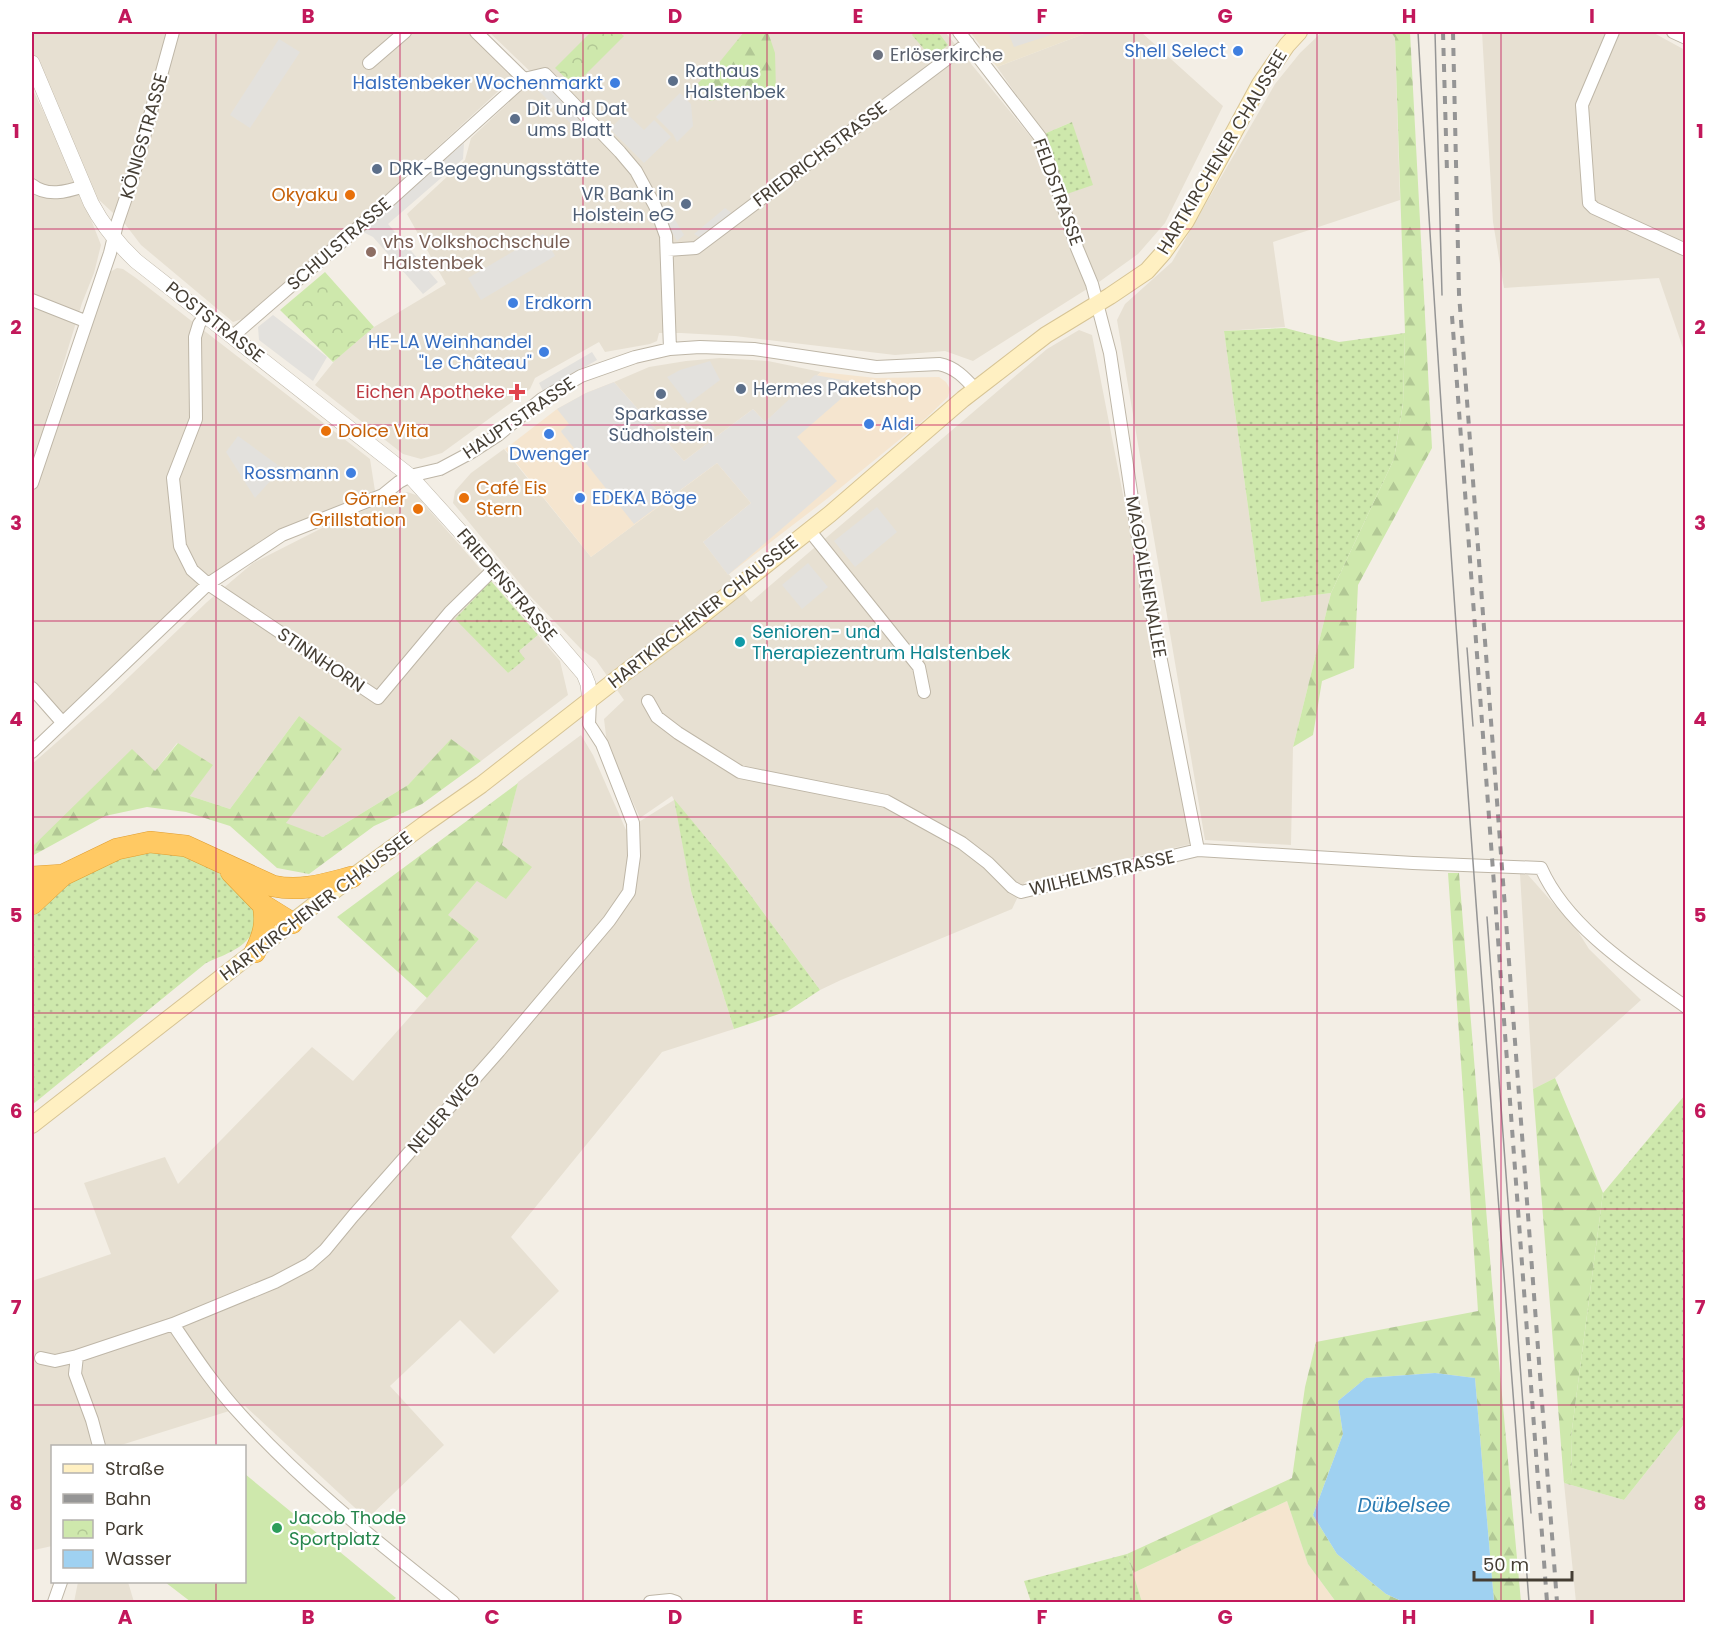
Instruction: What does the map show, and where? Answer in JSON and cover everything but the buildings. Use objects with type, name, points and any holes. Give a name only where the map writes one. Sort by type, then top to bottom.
[{"type":"highway","points":[[32,904],[63,874],[117,849],[150,842],[186,846],[273,886],[303,889],[352,876]]},
{"type":"highway","points":[[220,861],[263,905],[292,923]]},
{"type":"highway","points":[[32,877],[63,874]]},
{"type":"highway","points":[[273,886],[286,905],[292,923]]},
{"type":"highway","points":[[255,952],[263,935],[266,918],[263,905]]},
{"type":"main road","name":"HARTKIRCHENER CHAUSSEE","points":[[32,1125],[352,876],[481,785],[695,621],[854,495],[975,390],[1046,335],[1095,298],[1137,278],[1163,254],[1186,220],[1260,84],[1287,45],[1299,32]]},
{"type":"street","name":"KÖNIGSTRASSE","points":[[32,483],[114,239],[172,32]]},
{"type":"street","points":[[369,63],[405,32]]},
{"type":"street","points":[[476,32],[524,79],[544,74],[636,171],[655,206],[666,236],[670,349]]},
{"type":"street","name":"FELDSTRASSE","points":[[959,32],[1040,137],[1095,298]]},
{"type":"street","points":[[1613,32],[1582,105],[1589,203],[1594,208],[1686,250]]},
{"type":"street","points":[[1673,32],[1686,38]]},
{"type":"street","name":"FRIEDRICHSTRASSE","points":[[667,250],[696,249],[968,43]]},
{"type":"street","name":"POSTSTRASSE","points":[[32,63],[99,219],[114,239],[136,261],[410,476]]},
{"type":"street","name":"SCHULSTRASSE","points":[[233,336],[390,200],[524,79]]},
{"type":"street","points":[[32,185],[41,192],[66,192],[84,186]]},
{"type":"street","name":"MAGDALENENALLEE","points":[[1095,298],[1110,353],[1141,558],[1198,850]]},
{"type":"street","points":[[32,300],[85,321]]},
{"type":"street","points":[[206,315],[199,324],[195,337],[196,419],[173,478],[180,546],[192,570],[208,584]]},
{"type":"street","name":"HAUPTSTRASSE","points":[[32,752],[208,584],[282,535],[384,495],[410,476],[440,469],[470,453],[498,435],[543,399],[581,376],[635,357],[670,349],[700,347],[754,349],[876,367],[939,364],[961,374],[975,390]]},
{"type":"street","name":"FRIEDENSTRASSE","points":[[410,476],[494,568],[584,674],[590,701]]},
{"type":"street","points":[[809,530],[919,667],[924,692]]},
{"type":"street","name":"STINNHORN","points":[[208,584],[378,698],[450,612],[494,568]]},
{"type":"street","points":[[32,688],[62,722]]},
{"type":"street","name":"NEUER WEG","points":[[41,1358],[55,1361],[77,1356],[173,1324],[288,1276],[309,1264],[326,1250],[499,1051],[629,892],[634,856],[633,823],[602,744],[589,724],[590,701]]},
{"type":"street","name":"WILHELMSTRASSE","points":[[648,701],[657,717],[740,772],[886,801],[962,843],[988,863],[1012,887],[1021,892],[1198,850],[1541,868],[1548,883],[1590,934],[1618,958],[1686,1007]]},
{"type":"street","points":[[173,1324],[202,1366],[267,1444],[334,1507],[453,1602]]},
{"type":"street","points":[[77,1356],[75,1374],[99,1445]]},
{"type":"street","points":[[54,1602],[60,1583]]},
{"type":"street","points":[[650,1602],[670,1600],[676,1602]]},
{"type":"shaded area","points":[[32,32],[472,32],[517,74],[378,202],[242,319],[233,322],[141,245],[125,224],[84,186],[32,56]]},
{"type":"shaded area","points":[[489,32],[945,32],[1035,142],[1087,289],[973,361],[945,351],[895,355],[735,336],[681,333],[659,333],[657,341],[650,344],[605,352],[599,342],[535,378],[530,389],[442,453],[421,459],[403,454],[315,385],[336,359],[374,327],[446,284],[407,214],[465,160],[471,138],[536,77]]},
{"type":"shaded area","points":[[970,32],[1089,32],[997,67]]},
{"type":"shaded area","points":[[1008,32],[1060,32],[1014,47]]},
{"type":"shaded area","points":[[1089,32],[1141,32],[1223,106],[1165,223],[1138,254],[1099,282],[1076,233],[1064,195],[1072,122],[1044,134],[997,67]]},
{"type":"shaded area","points":[[1322,32],[1391,32],[1395,38],[1400,200],[1273,242],[1285,327],[1224,331],[1261,602],[1331,593],[1293,747],[1291,845],[1205,840],[1117,320],[1125,304],[1172,262],[1275,84],[1300,53]]},
{"type":"shaded area","points":[[1482,32],[1652,32],[1685,50],[1685,354],[1659,278],[1504,288],[1493,222]]},
{"type":"shaded area","points":[[279,39],[300,52],[250,128],[230,115]]},
{"type":"shaded area","points":[[543,79],[596,132],[588,141],[535,87]]},
{"type":"shaded area","points":[[32,88],[72,171],[101,245],[32,466]]},
{"type":"shaded area","points":[[680,93],[691,104],[693,126],[677,142],[673,134],[656,117]]},
{"type":"shaded area","points":[[626,113],[644,130],[654,120],[671,137],[644,163],[610,129]]},
{"type":"shaded area","points":[[464,143],[463,159],[388,224],[438,282],[423,294],[373,237],[361,231]]},
{"type":"shaded area","points":[[725,208],[732,213],[701,238],[694,234]]},
{"type":"shaded area","points":[[670,211],[684,235],[677,241],[664,218]]},
{"type":"shaded area","points":[[543,234],[555,256],[481,300],[468,278]]},
{"type":"shaded area","points":[[117,268],[123,269],[136,278],[370,459],[375,491],[282,535],[208,584],[62,722],[32,688],[32,494],[110,272]]},
{"type":"shaded area","points":[[273,315],[327,357],[313,381],[259,340],[258,327]]},
{"type":"shaded area","points":[[1079,330],[1092,335],[1191,844],[1025,882],[1012,909],[820,990],[727,863],[675,801],[691,891],[734,1029],[662,1052],[511,1237],[559,1291],[494,1354],[460,1320],[390,1386],[444,1445],[367,1519],[245,1406],[121,1445],[51,1445],[51,1546],[34,1550],[32,1281],[111,1254],[84,1183],[165,1157],[178,1184],[312,1047],[353,1081],[479,939],[447,915],[477,881],[531,868],[502,845],[518,782],[581,735],[593,755],[626,830],[674,800],[672,796],[640,818],[607,744],[604,719],[624,700],[596,660],[581,649],[531,597],[453,503],[455,491],[471,473],[504,449],[591,557],[717,463],[751,503],[703,542],[751,602],[1047,349]]},
{"type":"shaded area","points":[[592,352],[597,360],[543,391],[539,383]]},
{"type":"shaded area","points":[[720,358],[768,361],[821,372],[765,422],[753,409],[684,461],[614,382],[649,367]]},
{"type":"shaded area","points":[[710,361],[720,380],[688,404],[667,377],[680,370]]},
{"type":"shaded area","points":[[821,372],[876,378],[939,377],[950,389],[948,397],[926,418],[728,575],[703,542],[751,503],[717,463],[591,557],[505,449],[557,409],[586,393],[614,382],[684,461],[753,409],[765,422]]},
{"type":"shaded area","points":[[815,375],[859,383],[797,437],[837,481],[728,575],[703,542],[751,503],[717,463],[634,524],[562,433],[561,431],[569,424],[557,409],[586,393],[614,382],[684,461],[753,409],[765,422]]},
{"type":"shaded area","points":[[238,436],[282,468],[255,498],[226,452]]},
{"type":"shaded area","points":[[407,492],[416,495],[491,581],[456,619],[508,673],[519,651],[538,635],[560,661],[568,695],[481,761],[451,740],[408,785],[323,837],[286,824],[299,716],[230,809],[190,796],[212,765],[177,743],[155,771],[33,847],[32,764],[106,699],[207,602],[253,563],[322,528]]},
{"type":"shaded area","points":[[877,507],[897,532],[855,567],[834,541]]},
{"type":"shaded area","points":[[808,563],[828,587],[802,609],[782,585]]},
{"type":"shaded area","points":[[1520,874],[1528,875],[1577,930],[1589,949],[1641,1000],[1555,1078],[1533,1089]]},
{"type":"shaded area","points":[[1685,1423],[1685,1602],[1576,1602],[1564,1483],[1624,1500]]},
{"type":"shaded area","points":[[1287,1501],[1308,1564],[1336,1602],[1142,1602],[1133,1573]]},
{"type":"shaded area","points":[[78,1583],[128,1583],[134,1602],[74,1602]]},
{"type":"green space","points":[[591,32],[619,32],[624,36],[574,86],[555,68]]},
{"type":"green space","points":[[744,32],[768,32],[775,53],[776,90],[709,101],[698,83],[718,64]]},
{"type":"green space","points":[[914,32],[938,32],[948,45],[929,62],[921,53],[924,49],[912,35]]},
{"type":"green space","points":[[1391,32],[1410,32],[1432,448],[1358,585],[1354,668],[1322,681],[1313,735],[1293,747],[1331,593],[1394,459],[1403,404],[1405,333],[1395,38]]},
{"type":"green space","points":[[1072,122],[1093,185],[1064,195],[1044,134]]},
{"type":"green space","points":[[325,272],[374,327],[333,362],[280,310]]},
{"type":"green space","points":[[1285,328],[1339,342],[1405,333],[1403,403],[1394,459],[1331,593],[1261,602],[1224,331]]},
{"type":"green space","points":[[491,581],[538,635],[519,651],[525,659],[508,673],[455,619]]},
{"type":"green space","points":[[299,716],[342,749],[286,823],[323,837],[408,785],[451,739],[481,761],[422,804],[374,826],[309,874],[277,868],[230,826],[186,812],[147,807],[105,816],[32,856],[32,845],[132,749],[155,771],[178,743],[213,765],[190,796],[230,809]]},
{"type":"green space","points":[[518,783],[502,845],[532,867],[506,899],[477,881],[448,915],[479,939],[427,998],[337,917]]},
{"type":"green space","points":[[674,799],[727,863],[820,990],[788,1011],[734,1029],[691,891]]},
{"type":"green space","points":[[155,850],[193,857],[210,866],[242,894],[254,909],[256,919],[252,933],[238,948],[206,963],[32,1105],[32,914],[63,886],[123,855]]},
{"type":"green space","points":[[1448,873],[1459,873],[1494,1308],[1521,1602],[1494,1602],[1475,1378],[1435,1373],[1366,1378],[1338,1401],[1343,1434],[1313,1515],[1337,1554],[1386,1594],[1404,1602],[1336,1602],[1308,1564],[1287,1501],[1133,1573],[1127,1554],[1292,1478],[1305,1387],[1316,1342],[1478,1311]]},
{"type":"green space","points":[[1555,1078],[1603,1193],[1571,1437],[1572,1475],[1564,1483],[1533,1089]]},
{"type":"green space","points":[[1685,1095],[1685,1423],[1624,1500],[1564,1483],[1572,1474],[1571,1437],[1603,1193]]},
{"type":"green space","name":"Jacob Thode Sportplatz","points":[[246,1475],[396,1598],[391,1602],[191,1602],[166,1583],[246,1583]]},
{"type":"green space","points":[[1127,1554],[1142,1602],[1031,1602],[1024,1581]]},
{"type":"water","name":"Dübelsee","points":[[1435,1373],[1475,1378],[1494,1602],[1404,1602],[1386,1594],[1337,1554],[1313,1515],[1343,1434],[1338,1401],[1366,1378]]},
{"type":"tram line","points":[[1418,32],[1456,621],[1529,1602]]},
{"type":"tram line","points":[[1435,32],[1442,295]]},
{"type":"tram line","points":[[1467,648],[1473,726]]},
{"type":"tram line","points":[[1487,917],[1531,1513]]},
{"type":"railway","points":[[1443,32],[1447,172]]},
{"type":"railway","points":[[1453,32],[1459,294],[1557,1602]]},
{"type":"railway","points":[[1452,316],[1547,1602]]},
{"type":"place","name":"Shell Select","points":[[1238,51]]},
{"type":"place","name":"Erlöserkirche","points":[[878,55]]},
{"type":"place","name":"Rathaus Halstenbek","points":[[673,81]]},
{"type":"place","name":"Halstenbeker Wochenmarkt","points":[[615,83]]},
{"type":"place","name":"Dit und Dat ums Blatt","points":[[515,119]]},
{"type":"place","name":"DRK-Begegnungsstätte","points":[[377,169]]},
{"type":"place","name":"Okyaku","points":[[350,195]]},
{"type":"place","name":"VR Bank in Holstein eG","points":[[686,204]]},
{"type":"place","name":"vhs Volkshochschule Halstenbek","points":[[371,252]]},
{"type":"place","name":"Erdkorn","points":[[513,303]]},
{"type":"place","name":"HE-LA Weinhandel \"Le Château\"","points":[[544,352]]},
{"type":"place","name":"Hermes Paketshop","points":[[741,389]]},
{"type":"place","name":"Eichen Apotheke","points":[[517,392]]},
{"type":"place","name":"Sparkasse Südholstein","points":[[661,394]]},
{"type":"place","name":"Aldi","points":[[869,424]]},
{"type":"place","name":"Dolce Vita","points":[[326,431]]},
{"type":"place","name":"Dwenger","points":[[549,434]]},
{"type":"place","name":"Rossmann","points":[[351,473]]},
{"type":"place","name":"Café Eis Stern","points":[[464,498]]},
{"type":"place","name":"EDEKA Böge","points":[[580,498]]},
{"type":"place","name":"Görner Grillstation","points":[[418,509]]},
{"type":"place","name":"Senioren- und Therapiezentrum Halstenbek","points":[[740,642]]},
{"type":"place","name":"Jacob Thode Sportplatz","points":[[277,1528]]}]
